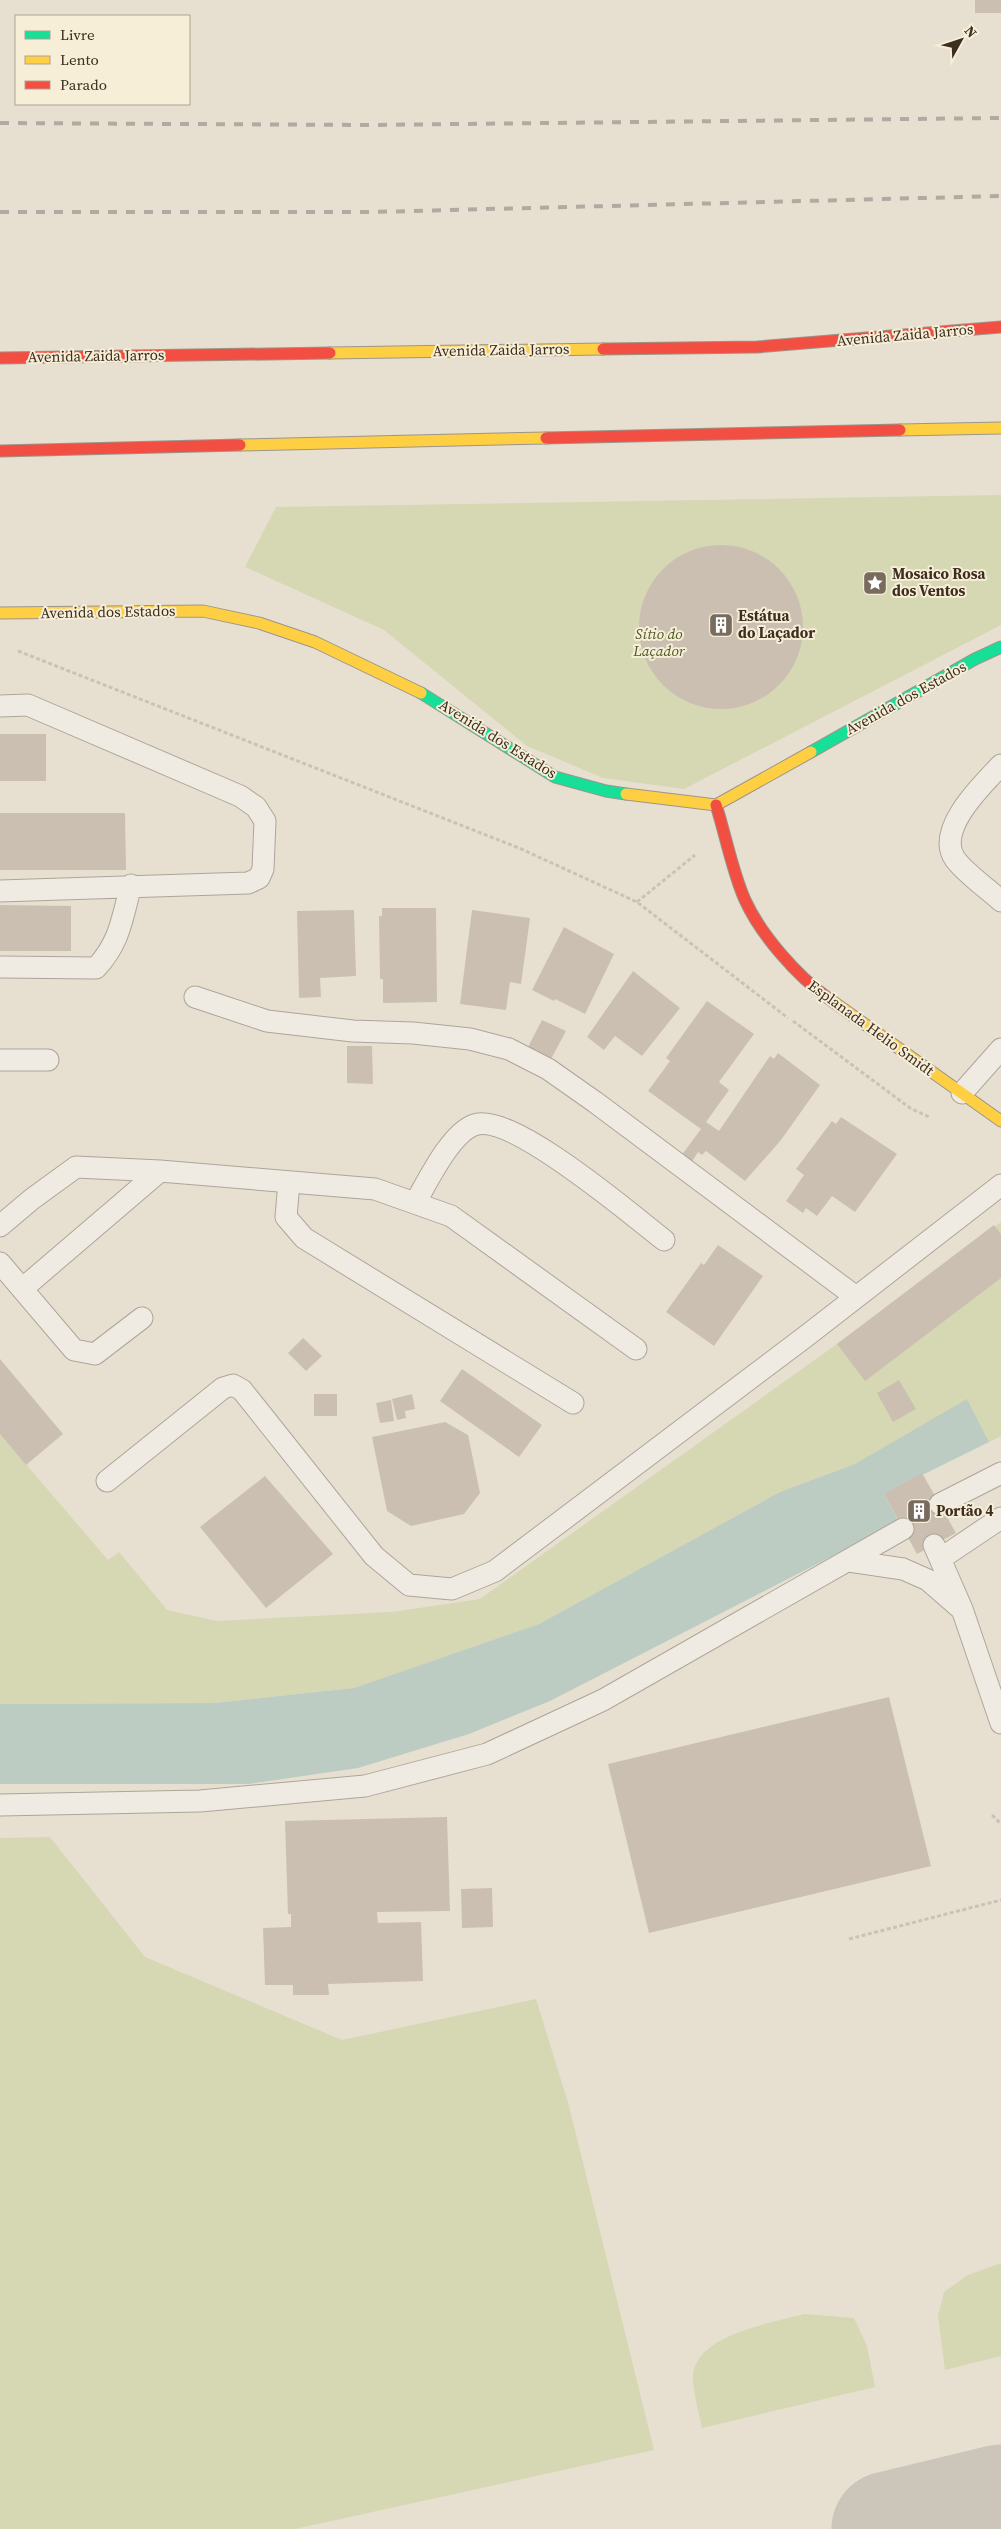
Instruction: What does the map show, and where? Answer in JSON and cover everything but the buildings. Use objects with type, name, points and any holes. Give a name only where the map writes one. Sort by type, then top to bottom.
[{"type":"main road","name":"Avenida Zaida Jarros","points":[[0,358],[756,347],[1001,327]]},
{"type":"main road","points":[[0,451],[1001,428]]},
{"type":"main road","name":"Avenida dos Estados","points":[[0,613],[203,611],[259,623],[315,642],[428,696],[555,777],[606,791],[716,805],[975,659],[1001,648]]},
{"type":"main road","name":"Esplanada Helio Smidt","points":[[716,805],[745,900],[775,947],[811,986],[1001,1121]]},
{"type":"lane","points":[[0,706],[28,705],[232,792],[256,807],[265,821],[263,869],[259,878],[248,883],[131,885],[0,891]]},
{"type":"lane","points":[[1001,765],[982,785],[955,820],[949,839],[955,858],[1001,901]]},
{"type":"lane","points":[[0,967],[96,968],[111,952],[120,930],[131,885]]},
{"type":"lane","points":[[195,997],[267,1021],[353,1031],[414,1033],[470,1039],[509,1049],[548,1069],[595,1102],[856,1297]]},
{"type":"lane","points":[[962,1093],[1001,1049]]},
{"type":"lane","points":[[0,1060],[48,1060]]},
{"type":"lane","points":[[415,1203],[457,1135],[475,1124],[497,1127],[549,1151],[664,1240]]},
{"type":"lane","points":[[0,1226],[32,1199],[76,1168],[160,1171],[375,1189],[452,1216],[636,1349]]},
{"type":"lane","points":[[22,1289],[160,1171]]},
{"type":"lane","points":[[289,1182],[286,1217],[304,1238],[573,1403]]},
{"type":"lane","points":[[106,1481],[223,1388],[233,1385],[242,1390],[374,1556],[409,1584],[452,1590],[495,1571],[1001,1185]]},
{"type":"lane","points":[[0,1262],[74,1350],[95,1354],[142,1318]]},
{"type":"lane","points":[[940,1504],[1001,1473]]},
{"type":"lane","points":[[1001,1518],[937,1552],[962,1609],[1001,1723]]},
{"type":"lane","points":[[0,1805],[200,1801],[365,1786],[487,1754],[603,1700],[903,1529]]},
{"type":"lane","points":[[849,1561],[903,1569],[928,1580],[962,1609]]},
{"type":"path","points":[[10,649],[39,658],[510,844],[637,902],[910,1108],[926,1116],[940,1119],[962,1093]]},
{"type":"path","points":[[637,902],[705,847],[727,841]]},
{"type":"path","points":[[992,1814],[1001,1824]]},
{"type":"path","points":[[850,1939],[1001,1900]]},
{"type":"green space","name":"Sítio do Laçador","points":[[1001,495],[1001,625],[684,789],[603,778],[527,746],[384,630],[245,567],[276,507]]},
{"type":"green space","points":[[1001,1222],[1001,1436],[989,1442],[967,1400],[855,1464],[780,1492],[539,1624],[354,1688],[215,1703],[0,1704],[0,1434],[108,1560],[119,1552],[167,1610],[217,1621],[392,1612],[480,1599],[837,1344]]},
{"type":"green space","points":[[50,1837],[145,1957],[342,2040],[536,1999],[569,2106],[654,2450],[295,2529],[0,2529],[0,1838]]},
{"type":"green space","points":[[1001,2263],[1001,2356],[945,2370],[938,2316],[944,2292],[968,2275]]},
{"type":"green space","points":[[804,2314],[854,2318],[867,2346],[875,2387],[702,2428],[693,2380],[698,2360],[708,2349],[738,2332]]},
{"type":"shaded area","points":[[967,1399],[989,1442],[884,1494],[899,1522],[550,1701],[469,1734],[358,1768],[249,1784],[0,1784],[0,1704],[215,1703],[354,1688],[539,1624],[780,1492],[855,1464]]},
{"type":"taxiway","points":[[889,2529],[1001,2502]]},
{"type":"railway","points":[[0,123],[370,125],[1001,118]]},
{"type":"railway","points":[[0,212],[372,212],[1001,196]]},
{"type":"traffic: fast","points":[[811,752],[975,659],[1001,647]]},
{"type":"traffic: fast","points":[[421,693],[555,777],[606,791],[626,794]]},
{"type":"traffic: slow","points":[[330,353],[603,349]]},
{"type":"traffic: slow","points":[[900,430],[1001,428]]},
{"type":"traffic: slow","points":[[240,445],[546,438]]},
{"type":"traffic: slow","points":[[0,613],[203,611],[259,623],[315,642],[421,693]]},
{"type":"traffic: slow","points":[[626,794],[716,805],[811,752]]},
{"type":"traffic: slow","points":[[828,998],[1001,1121]]},
{"type":"traffic: jam","points":[[603,349],[757,347],[1001,327]]},
{"type":"traffic: jam","points":[[0,358],[330,353]]},
{"type":"traffic: jam","points":[[546,438],[900,430]]},
{"type":"traffic: jam","points":[[0,451],[240,445]]},
{"type":"traffic: jam","points":[[716,805],[737,878],[745,900],[760,927],[792,967],[828,998]]},
{"type":"place","name":"Mosaico Rosa dos Ventos","points":[[875,583]]},
{"type":"place","name":"Estátua do Laçador","points":[[721,625]]},
{"type":"place","name":"Portão 4","points":[[919,1511]]}]
